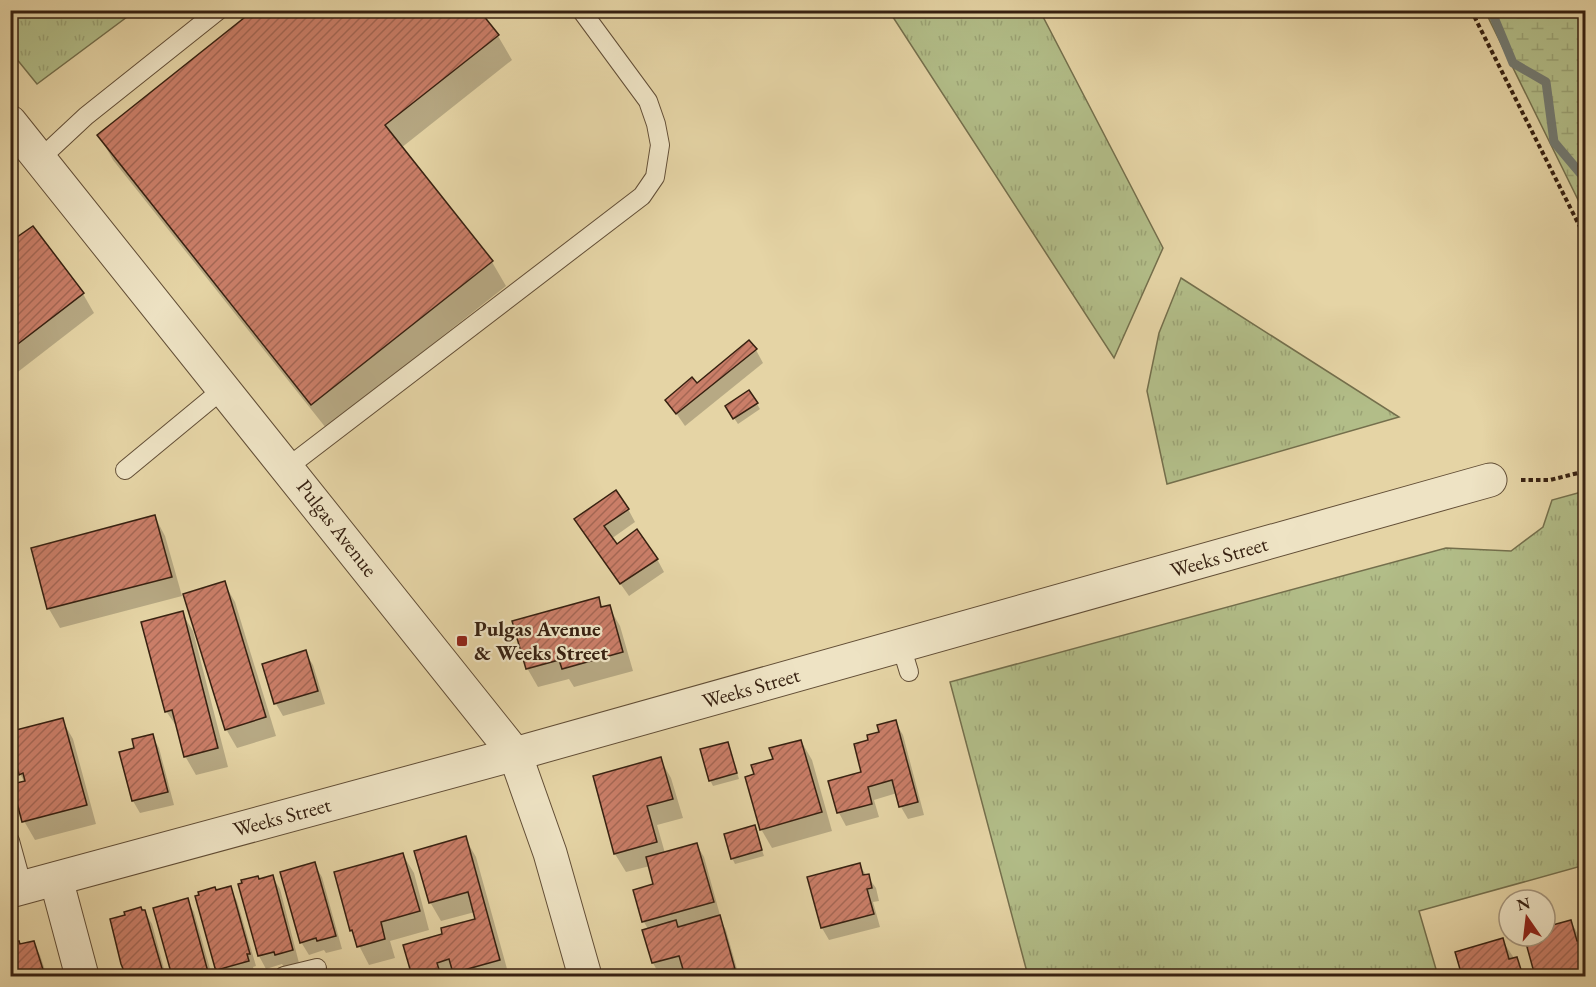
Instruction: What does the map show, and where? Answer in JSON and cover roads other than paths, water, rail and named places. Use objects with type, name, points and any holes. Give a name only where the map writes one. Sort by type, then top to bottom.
[{"type":"street","name":"Pulgas Avenue","points":[[10,122],[288,466],[515,754],[550,853],[585,976]]},
{"type":"street","name":"Weeks Street","points":[[17,890],[515,754],[905,659],[1490,480]]},
{"type":"street","points":[[57,879],[82,976]]},
{"type":"lane","points":[[41,158],[86,116],[219,10]]},
{"type":"lane","points":[[288,466],[642,196],[655,177],[660,145],[648,101],[581,10]]},
{"type":"lane","points":[[125,470],[223,388]]},
{"type":"lane","points":[[10,841],[17,890]]},
{"type":"lane","points":[[284,976],[317,968]]},
{"type":"waterway","points":[[1491,10],[1513,63],[1546,82],[1554,142],[1586,180]]},
{"type":"place","name":"Pulgas Avenue & Weeks Street","points":[[462,641]]}]
